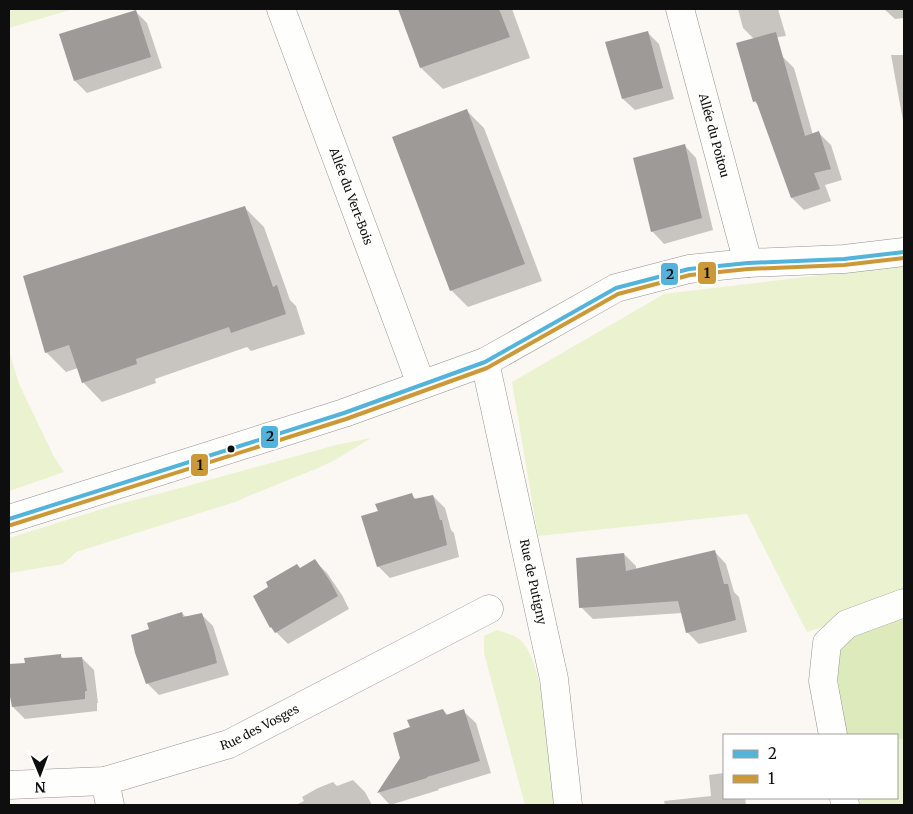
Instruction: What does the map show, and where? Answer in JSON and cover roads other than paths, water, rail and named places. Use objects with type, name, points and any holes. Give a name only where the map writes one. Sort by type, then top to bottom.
[{"type":"street","name":"Allée du Vert-Bois","points":[[280,9],[421,384]]},
{"type":"street","name":"Allée du Poitou","points":[[680,9],[748,263]]},
{"type":"street","points":[[9,520],[344,413],[485,362],[616,288],[689,270],[748,263],[844,259],[904,252]]},
{"type":"street","name":"Rue de Putigny","points":[[485,362],[554,679],[568,805]]},
{"type":"street","points":[[832,734],[823,681],[827,643],[847,624],[904,603]]},
{"type":"street","name":"Rue des Vosges","points":[[9,785],[108,793],[228,744],[489,608]]}]
